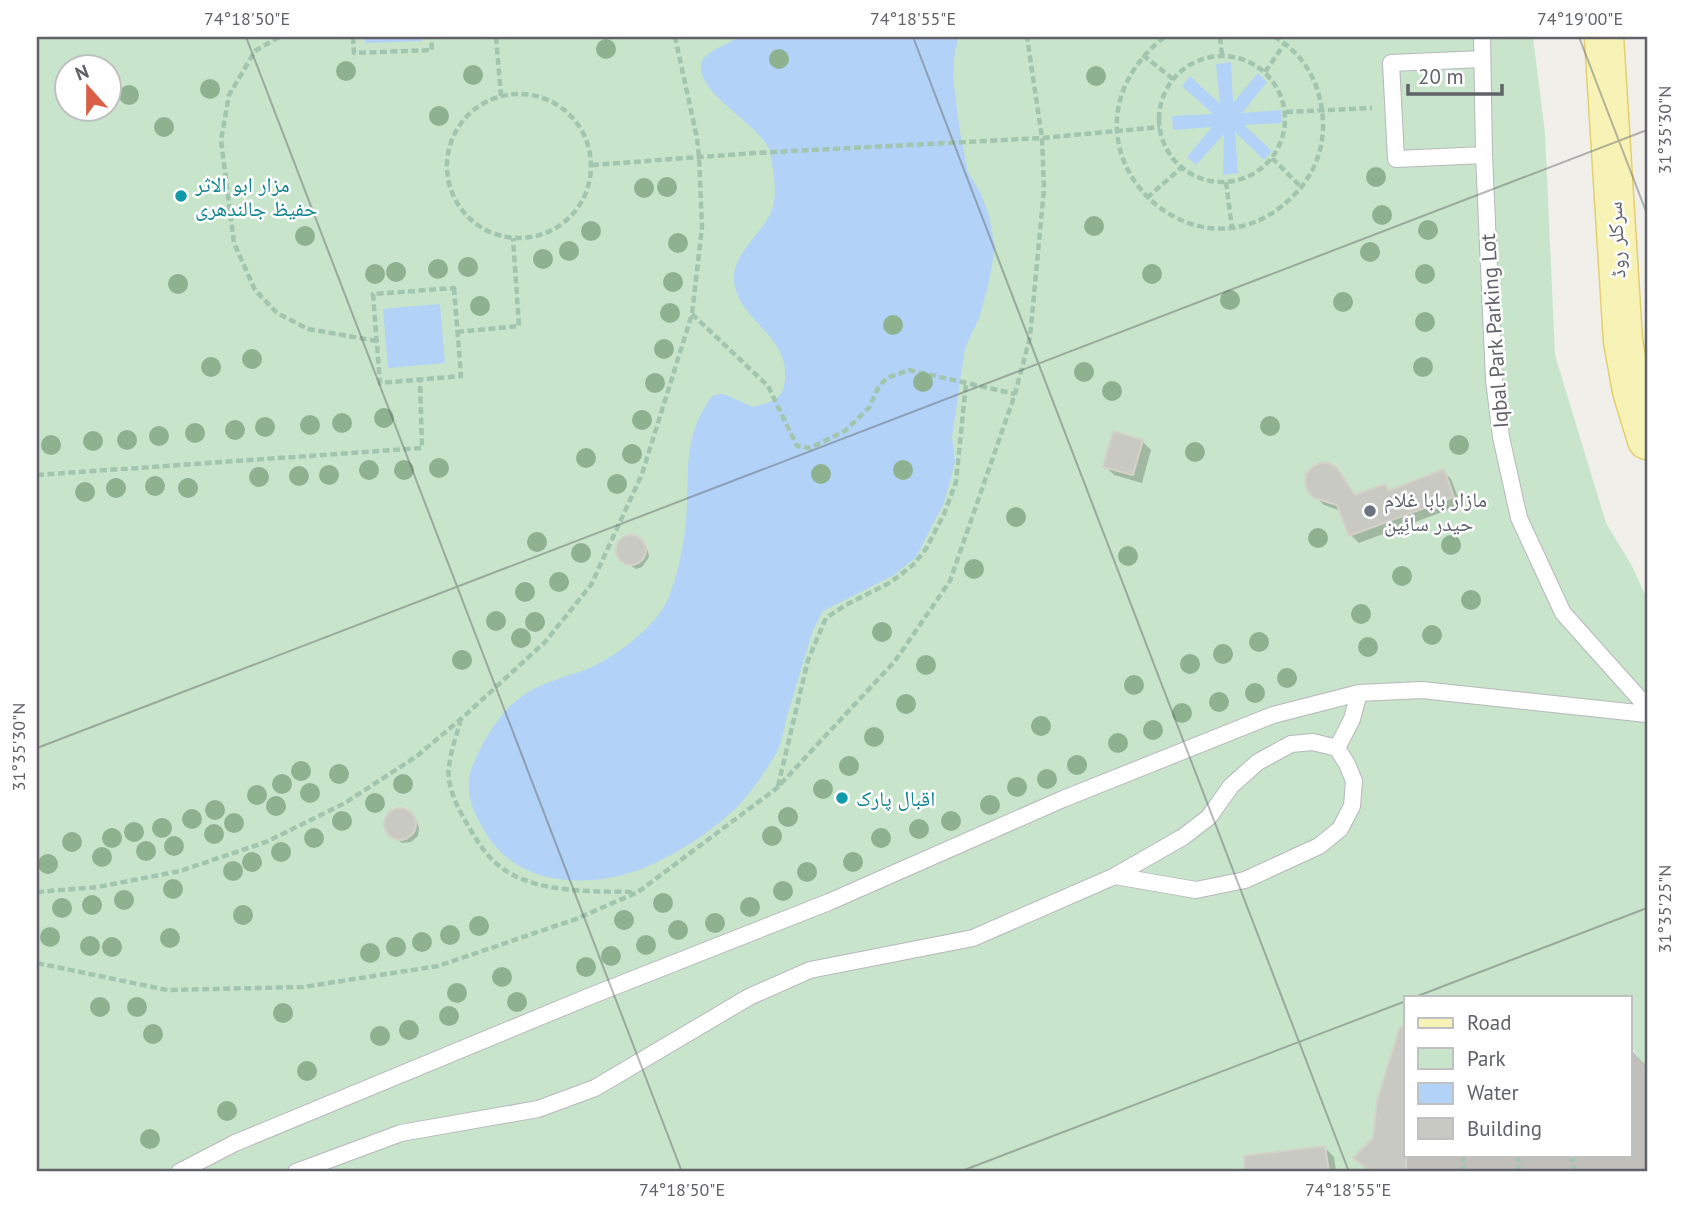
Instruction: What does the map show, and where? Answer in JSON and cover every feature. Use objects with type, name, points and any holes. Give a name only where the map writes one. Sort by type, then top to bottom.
[{"type":"main road","name":"سرکلر روڈ","points":[[1604,37],[1623,341],[1632,391],[1647,440]]},
{"type":"lane","name":"Iqbal Park Parking Lot","points":[[1482,37],[1484,155],[1494,380],[1501,437],[1519,518],[1563,613],[1647,707]]},
{"type":"lane","points":[[1482,59],[1391,63],[1396,159],[1484,155]]},
{"type":"lane","points":[[179,1172],[235,1143],[588,997],[829,902],[1063,799],[1273,715],[1359,693],[1422,690],[1647,714]]},
{"type":"lane","points":[[1337,748],[1352,719],[1359,693]]},
{"type":"lane","points":[[296,1172],[401,1133],[538,1109],[595,1088],[749,997],[810,971],[973,938],[1115,876],[1183,837],[1209,817],[1231,786],[1258,762],[1291,744],[1313,742],[1337,748],[1347,764],[1354,781],[1352,806],[1340,829],[1319,846],[1245,880],[1196,890],[1115,876]]},
{"type":"path","points":[[279,37],[255,51],[229,95],[221,140],[234,243],[255,290],[277,313],[308,329],[377,341]]},
{"type":"path","points":[[353,37],[354,53],[432,50],[432,37]]},
{"type":"path","points":[[496,37],[501,96]]},
{"type":"path","points":[[37,892],[98,887],[180,871],[266,842],[345,803],[416,756],[461,719],[545,642],[591,586],[642,474],[692,314],[702,226],[699,157],[676,37]]},
{"type":"path","points":[[37,963],[167,990],[303,987],[438,966],[576,919],[638,892],[777,788],[895,661],[950,581],[1015,394],[1030,337],[1044,189],[1042,138],[1027,37]]},
{"type":"path","points":[[1164,37],[1143,55],[1127,79],[1118,105],[1116,133],[1121,156],[1131,179],[1147,198],[1171,216],[1201,226],[1232,228],[1259,221],[1283,207],[1302,188],[1316,165],[1323,138],[1323,110],[1317,85],[1304,62],[1275,37]]},
{"type":"path","points":[[1220,37],[1222,55]]},
{"type":"path","points":[[1265,72],[1285,43]]},
{"type":"path","points":[[1143,55],[1173,79]]},
{"type":"path","points":[[1222,55],[1245,60],[1265,72],[1279,90],[1286,112],[1283,136],[1272,158],[1252,175],[1226,182],[1202,178],[1182,167],[1167,149],[1160,127],[1161,101],[1173,79],[1195,61],[1222,55]]},
{"type":"path","points":[[523,94],[544,98],[564,109],[579,124],[588,144],[592,165],[588,189],[577,210],[559,226],[537,236],[513,238],[489,232],[468,217],[454,197],[447,173],[449,148],[460,124],[478,107],[501,96],[523,94]]},
{"type":"path","points":[[1286,112],[1394,107]]},
{"type":"path","points":[[592,165],[755,153],[1042,138],[1160,127]]},
{"type":"path","points":[[1272,158],[1302,188]]},
{"type":"path","points":[[1147,198],[1182,167]]},
{"type":"path","points":[[1226,182],[1232,228]]},
{"type":"path","points":[[457,332],[519,326],[513,238]]},
{"type":"path","points":[[454,288],[457,332],[461,376],[380,383],[373,295],[454,288]]},
{"type":"path","points":[[692,314],[768,386],[797,446],[810,448],[845,431],[869,408],[879,386],[887,378],[909,370],[1015,394]]},
{"type":"path","points":[[37,475],[422,448],[420,380]]},
{"type":"path","points":[[777,788],[808,660],[826,618],[891,582],[913,565],[926,549],[944,514],[956,482],[966,383]]},
{"type":"path","points":[[461,719],[448,768],[451,786],[463,816],[480,846],[499,866],[516,876],[565,890],[638,892]]},
{"type":"green space","name":"اقبال پارک","points":[[37,37],[1533,37],[1545,133],[1555,355],[1606,523],[1632,566],[1647,599],[1647,1069],[1632,1048],[1632,996],[1404,996],[1404,1045],[1383,1080],[1377,1100],[1373,1144],[1359,1158],[1365,1167],[1375,1169],[1376,1172],[37,1172]]},
{"type":"water","points":[[365,37],[422,37],[422,41],[366,43]]},
{"type":"water","points":[[739,37],[958,37],[953,78],[960,132],[968,172],[981,194],[989,216],[995,248],[979,318],[965,348],[952,437],[955,461],[950,482],[943,505],[916,557],[894,575],[823,611],[813,630],[779,748],[760,779],[740,804],[677,852],[631,872],[584,880],[537,874],[516,864],[498,850],[473,809],[469,778],[484,741],[509,707],[524,694],[596,665],[632,641],[653,621],[672,590],[682,551],[691,441],[703,410],[713,395],[724,394],[753,407],[766,404],[781,393],[784,386],[784,364],[780,352],[740,299],[734,276],[741,255],[773,207],[775,184],[770,151],[753,128],[717,97],[702,75],[701,64],[706,56]]},
{"type":"water","points":[[1231,62],[1233,103],[1258,73],[1267,82],[1242,113],[1281,110],[1282,123],[1244,125],[1272,151],[1264,160],[1235,132],[1238,173],[1223,175],[1224,134],[1196,165],[1187,157],[1212,127],[1173,130],[1172,116],[1213,114],[1182,86],[1190,76],[1220,104],[1216,64]]},
{"type":"water","points":[[440,304],[445,363],[388,368],[383,309]]},
{"type":"building","points":[[1113,431],[1143,440],[1133,475],[1103,467]]},
{"type":"building","points":[[1320,463],[1329,463],[1337,468],[1355,495],[1385,484],[1388,491],[1444,469],[1454,497],[1349,536],[1337,505],[1314,498],[1308,492],[1306,474]]},
{"type":"building","points":[[631,535],[642,539],[646,550],[642,561],[631,565],[620,561],[616,550],[620,539]]},
{"type":"building","points":[[400,808],[411,813],[416,824],[411,835],[400,840],[389,835],[384,824],[389,813]]},
{"type":"building","points":[[1400,1027],[1404,1028],[1406,1172],[1373,1172],[1353,1158],[1373,1138],[1377,1100]]},
{"type":"building","points":[[1325,1146],[1329,1172],[1245,1172],[1244,1156]]},
{"type":"place","name":"مزار ابو الاثر حفیظ جالندھری","points":[[181,196]]},
{"type":"place","name":"مازار بابا غلام حیدر سائِین","points":[[1370,511]]},
{"type":"place","name":"اقبال پارک","points":[[842,798]]}]
